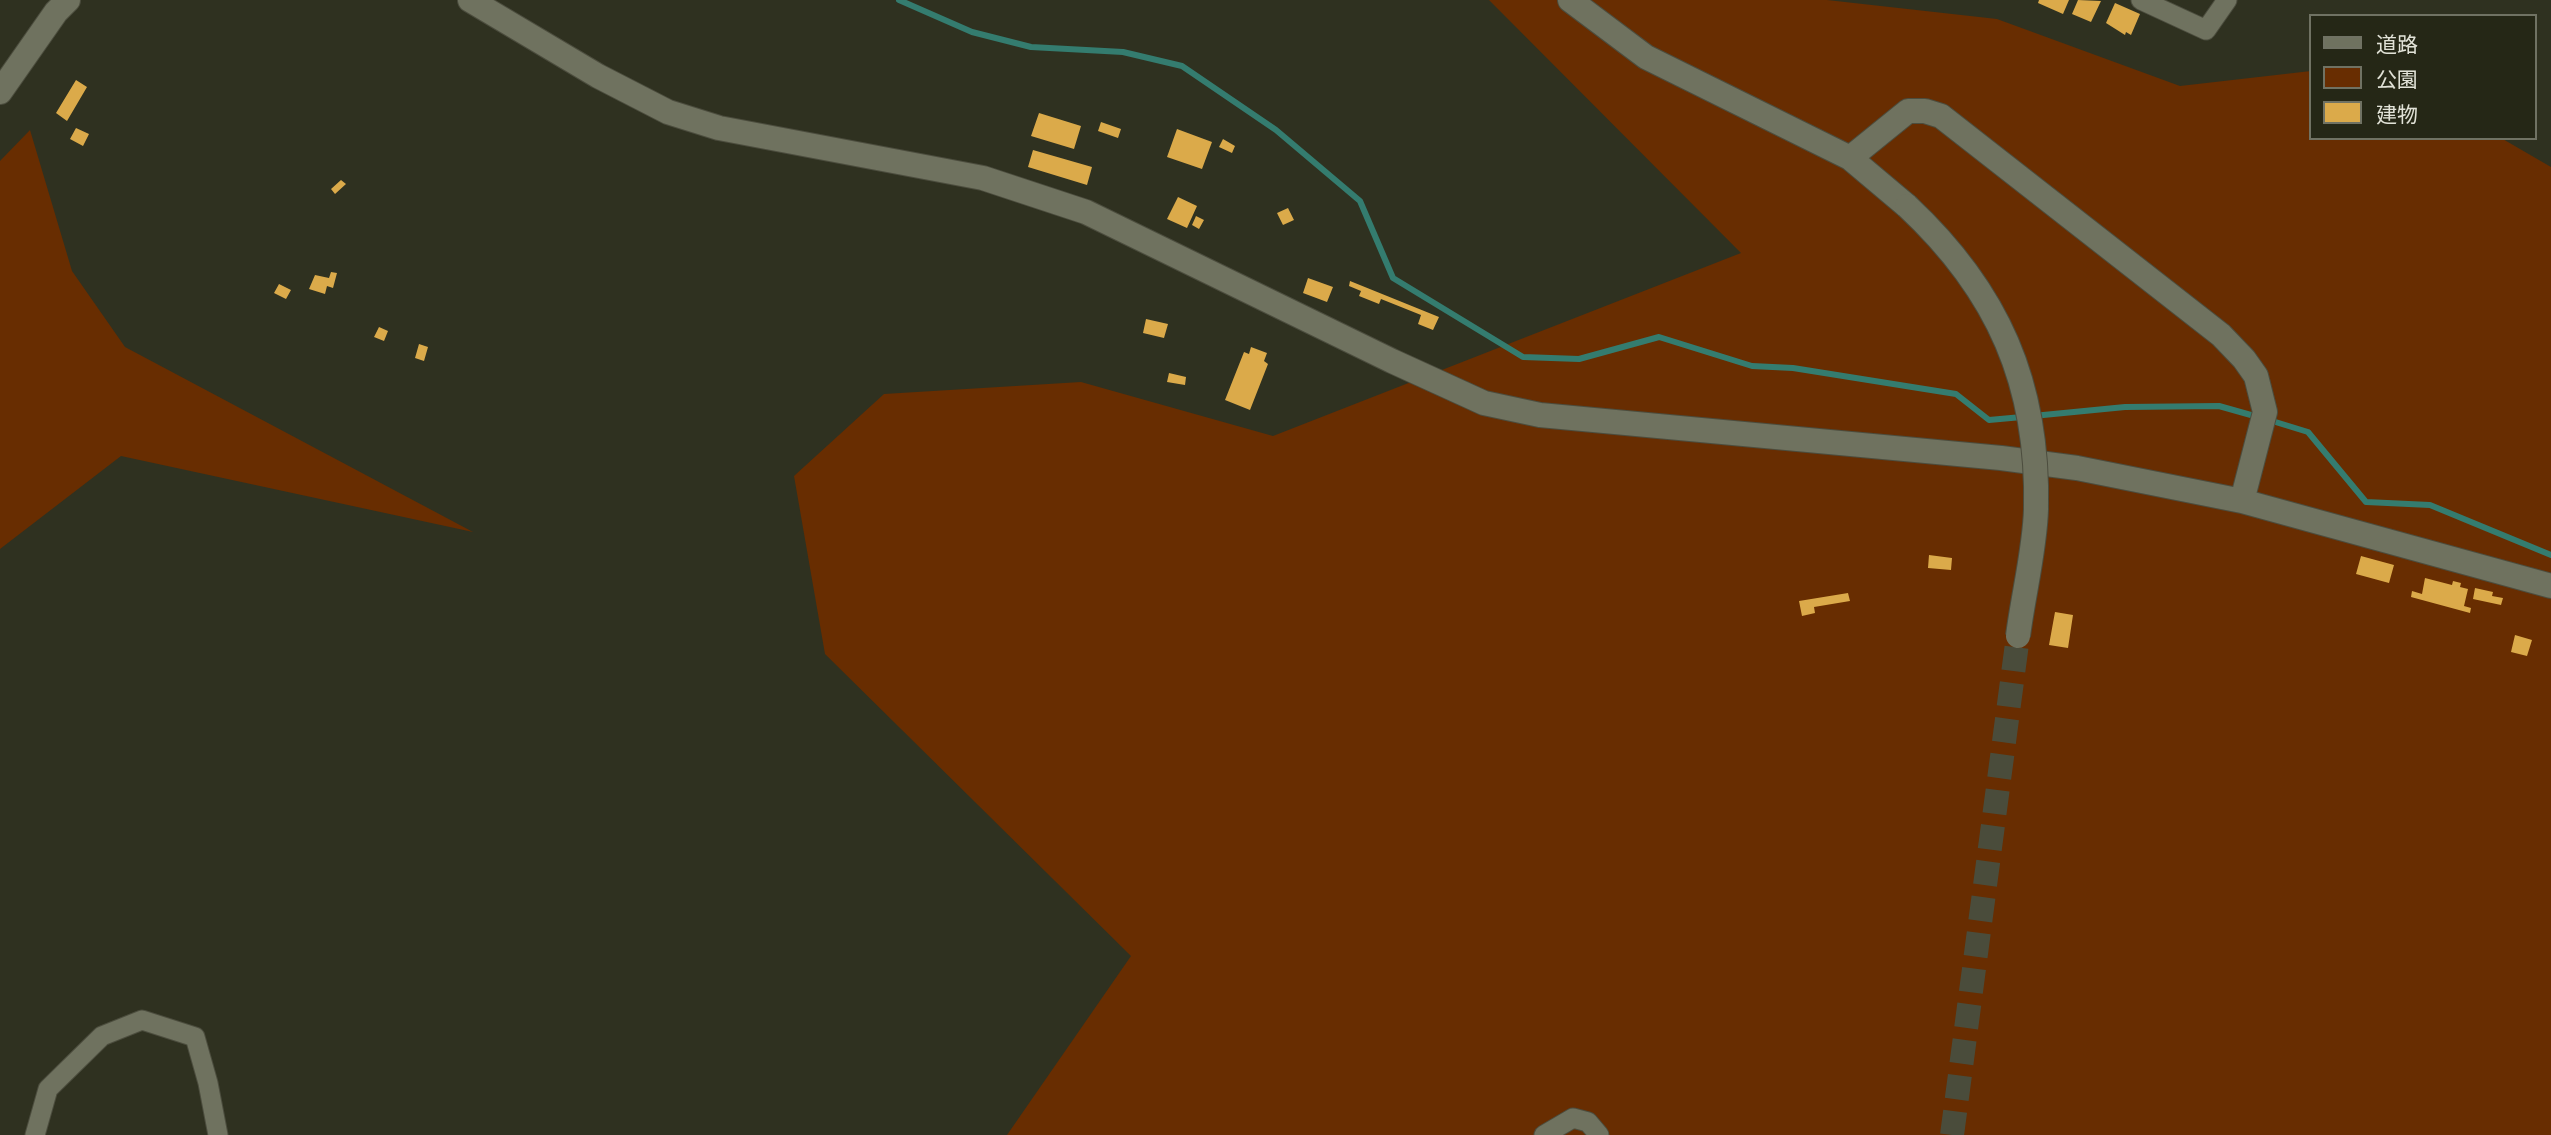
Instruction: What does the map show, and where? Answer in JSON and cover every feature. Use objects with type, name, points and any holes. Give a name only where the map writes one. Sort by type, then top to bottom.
[{"type":"street","points":[[470,0],[598,76],[668,112],[719,128],[983,178],[1086,212],[1484,403],[1540,415],[2001,457],[2077,468],[2242,502],[2551,586]]},
{"type":"street","points":[[1570,0],[1646,57],[1850,158],[1940,237],[1964,267],[2007,341],[2032,422],[2036,512],[2018,636]]},
{"type":"street","points":[[2141,0],[2206,30],[2227,0]]},
{"type":"street","points":[[0,92],[57,4]]},
{"type":"street","points":[[1850,158],[1908,111],[1925,111],[1941,116],[2221,335],[2256,376],[2265,412],[2242,502]]},
{"type":"street","points":[[34,1135],[48,1089],[102,1035],[142,1020],[195,1037],[208,1083],[218,1135]]},
{"type":"street","points":[[1544,1135],[1573,1118],[1588,1122],[1599,1135]]},
{"type":"green space","points":[[1489,0],[1827,0],[1997,19],[2180,86],[2310,71],[2310,140],[2504,140],[2551,167],[2551,1135],[1007,1135],[1131,956],[825,654],[794,476],[884,394],[1081,382],[1273,436],[1741,253]]},
{"type":"green space","points":[[30,130],[72,271],[125,347],[473,532],[121,456],[0,549],[0,161]]},
{"type":"building","points":[[2039,0],[2069,0],[2063,14],[2038,3]]},
{"type":"building","points":[[2078,0],[2101,1],[2091,22],[2072,14]]},
{"type":"building","points":[[2115,3],[2140,14],[2131,35],[2126,32],[2125,35],[2106,23]]},
{"type":"building","points":[[76,80],[87,87],[67,121],[56,113]]},
{"type":"building","points":[[1039,113],[1081,126],[1074,149],[1031,136]]},
{"type":"building","points":[[1101,122],[1121,129],[1118,138],[1098,131]]},
{"type":"building","points":[[76,128],[89,134],[83,146],[70,139]]},
{"type":"building","points":[[1177,129],[1212,142],[1202,169],[1167,157]]},
{"type":"building","points":[[1223,139],[1235,146],[1232,153],[1219,147]]},
{"type":"building","points":[[1033,150],[1092,167],[1087,185],[1028,167]]},
{"type":"building","points":[[341,180],[346,184],[335,194],[331,189]]},
{"type":"building","points":[[1178,197],[1197,206],[1187,228],[1167,219]]},
{"type":"building","points":[[1288,208],[1294,220],[1283,225],[1277,213]]},
{"type":"building","points":[[1196,216],[1204,220],[1199,229],[1192,225]]},
{"type":"building","points":[[331,272],[337,273],[333,288],[327,286],[325,294],[309,289],[315,275],[329,278]]},
{"type":"building","points":[[1308,278],[1333,287],[1327,302],[1303,293]]},
{"type":"building","points":[[1350,281],[1439,317],[1433,330],[1418,324],[1421,315],[1381,299],[1379,304],[1359,296],[1361,291],[1349,286]]},
{"type":"building","points":[[279,284],[291,290],[286,299],[274,293]]},
{"type":"building","points":[[1146,319],[1168,324],[1164,338],[1143,333]]},
{"type":"building","points":[[379,327],[388,331],[384,341],[374,337]]},
{"type":"building","points":[[419,344],[428,347],[424,361],[415,358]]},
{"type":"building","points":[[1251,347],[1267,353],[1264,361],[1268,364],[1250,410],[1225,400],[1244,352],[1249,354]]},
{"type":"building","points":[[1169,373],[1186,377],[1185,385],[1167,382]]},
{"type":"building","points":[[1929,555],[1952,558],[1951,570],[1928,568]]},
{"type":"building","points":[[2361,556],[2394,565],[2389,583],[2356,574]]},
{"type":"building","points":[[2425,578],[2452,585],[2453,581],[2461,583],[2460,587],[2468,589],[2464,606],[2471,608],[2470,613],[2411,597],[2412,591],[2422,594]]},
{"type":"building","points":[[2475,588],[2493,592],[2492,596],[2503,598],[2501,605],[2473,599]]},
{"type":"building","points":[[1848,593],[1850,601],[1814,607],[1815,613],[1802,616],[1799,601]]},
{"type":"building","points":[[2055,612],[2073,615],[2068,648],[2049,645]]},
{"type":"building","points":[[2515,635],[2532,640],[2527,656],[2511,652]]},
{"type":"waterway","points":[[899,0],[972,32],[1031,47],[1123,52],[1182,66],[1276,130],[1360,201],[1393,278],[1523,357],[1579,359],[1659,337],[1752,366],[1793,368],[1956,394],[1989,420],[2022,417]]},
{"type":"waterway","points":[[2033,416],[2125,407],[2219,406],[2258,417]]},
{"type":"waterway","points":[[2269,420],[2308,432],[2366,502],[2430,505],[2551,555]]},
{"type":"tunnel","points":[[1952,1135],[2018,636]]}]
